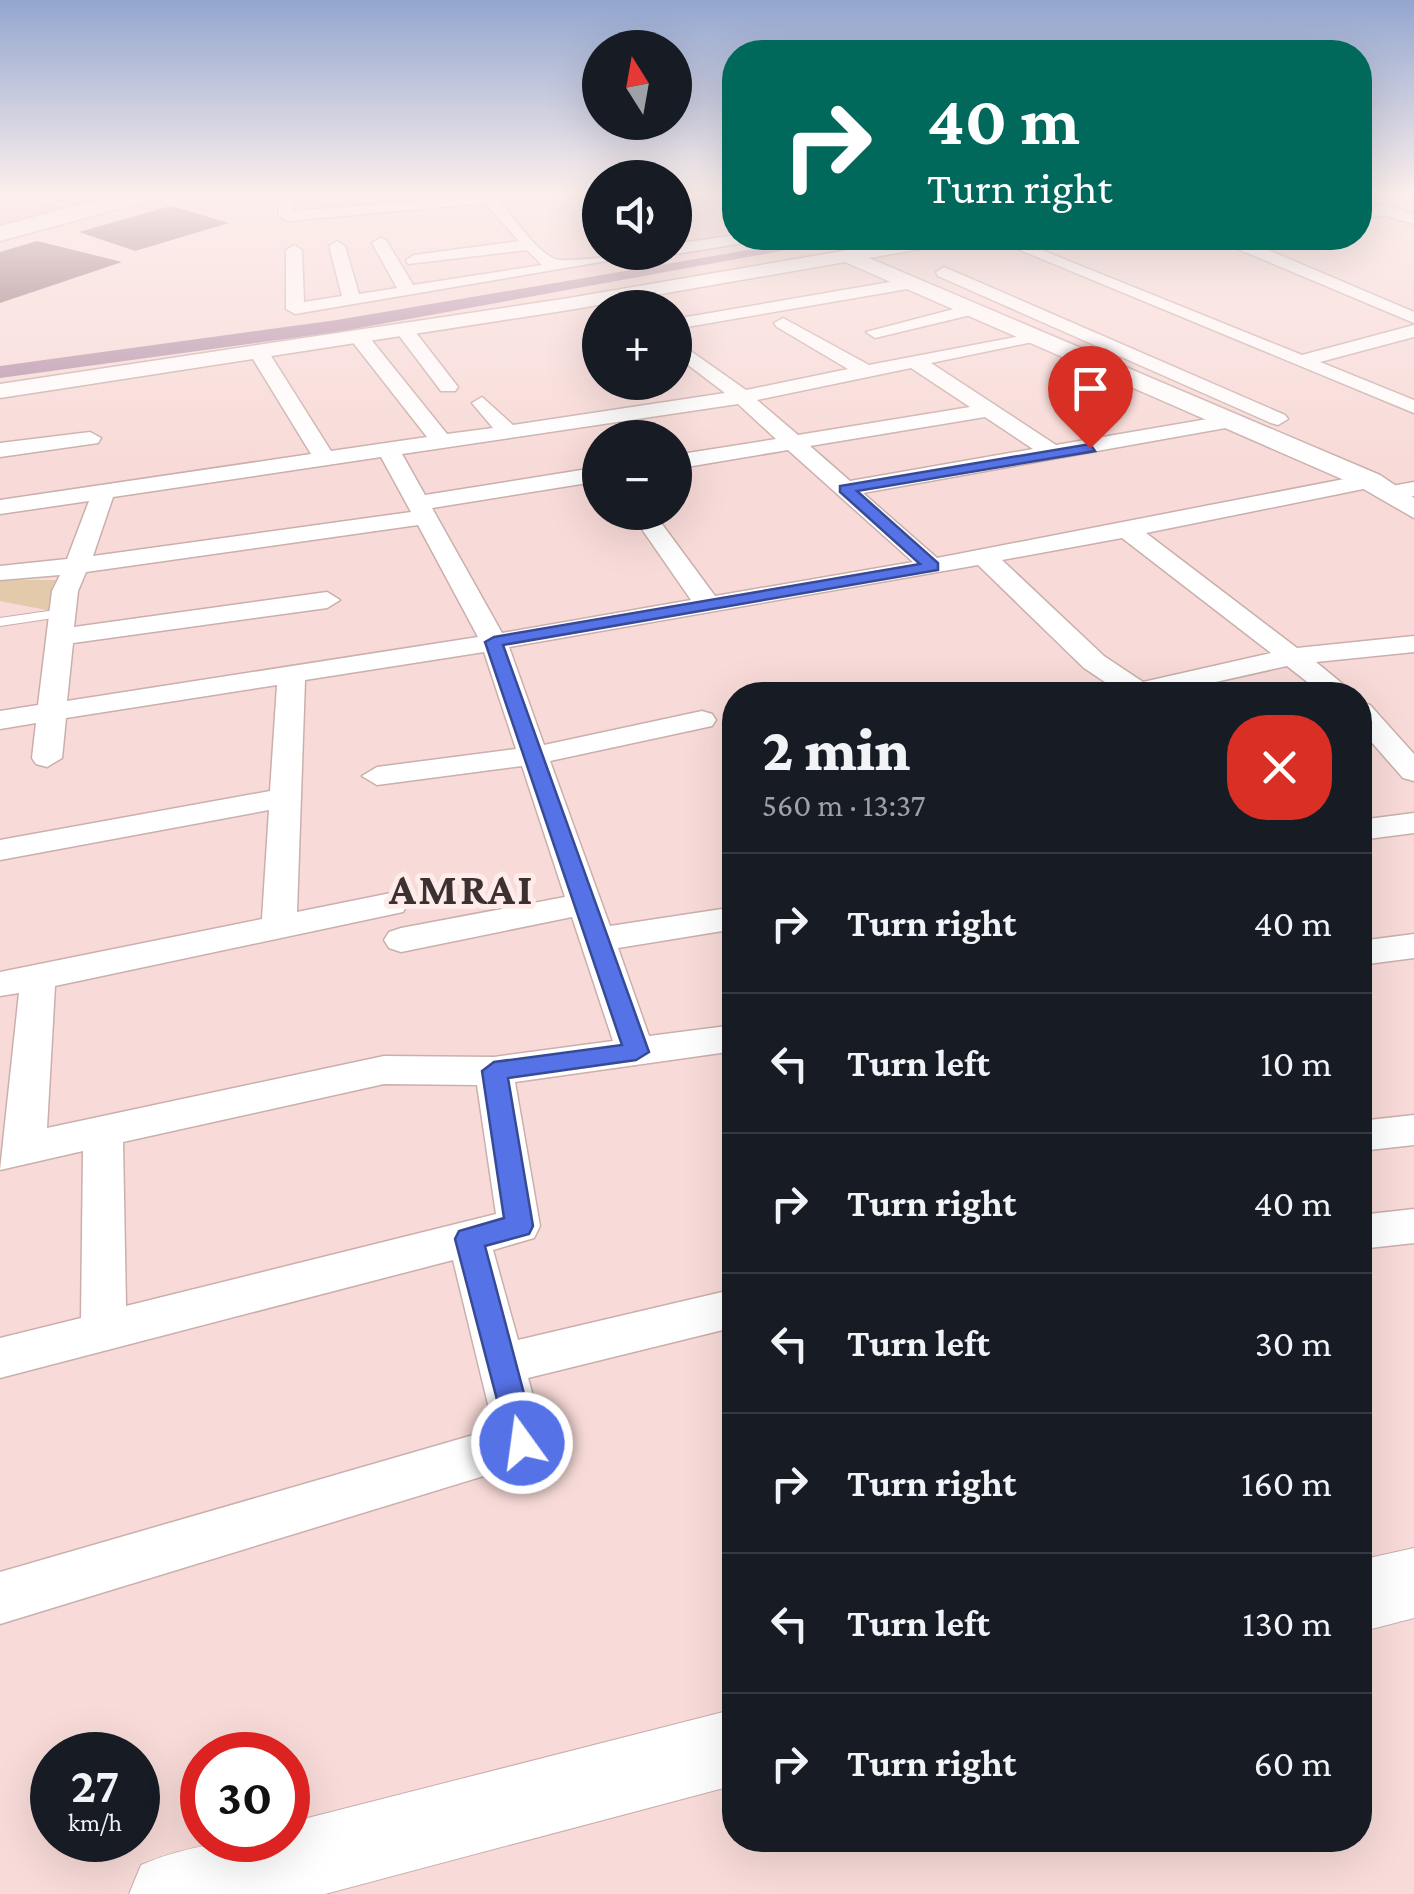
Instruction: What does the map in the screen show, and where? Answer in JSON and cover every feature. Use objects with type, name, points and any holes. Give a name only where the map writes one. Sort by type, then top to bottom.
[{"type":"main road","points":[[1372,1593],[1414,1583]]},
{"type":"main road","points":[[170,1894],[722,1750]]},
{"type":"street","points":[[295,283],[295,309],[464,283]]},
{"type":"street","points":[[347,283],[352,301]]},
{"type":"street","points":[[403,283],[409,293]]},
{"type":"street","points":[[663,290],[689,283]]},
{"type":"street","points":[[692,321],[900,283]]},
{"type":"street","points":[[911,283],[1379,487],[1414,510]]},
{"type":"street","points":[[970,283],[1278,419]]},
{"type":"street","points":[[1112,283],[1414,408]]},
{"type":"street","points":[[1329,283],[1414,318]]},
{"type":"street","points":[[0,391],[358,336],[582,307]]},
{"type":"street","points":[[875,332],[973,309]]},
{"type":"street","points":[[783,323],[866,371]]},
{"type":"street","points":[[403,330],[448,387]]},
{"type":"street","points":[[1301,361],[1414,331]]},
{"type":"street","points":[[358,336],[443,442]]},
{"type":"street","points":[[0,507],[742,396],[1035,336]]},
{"type":"street","points":[[258,351],[325,460]]},
{"type":"street","points":[[692,359],[742,396],[932,566]]},
{"type":"street","points":[[914,361],[1056,454]]},
{"type":"street","points":[[1372,390],[1414,384]]},
{"type":"street","points":[[482,403],[509,432]]},
{"type":"street","points":[[692,459],[988,410]]},
{"type":"street","points":[[846,489],[1231,421]]},
{"type":"street","points":[[574,422],[582,434]]},
{"type":"street","points":[[0,450],[90,438]]},
{"type":"street","points":[[389,451],[494,642],[636,1052]]},
{"type":"street","points":[[0,572],[74,566],[421,510],[582,478]]},
{"type":"street","points":[[0,720],[494,642],[1379,487],[1414,489]]},
{"type":"street","points":[[47,758],[61,625],[74,566],[95,523],[102,492]]},
{"type":"street","points":[[653,530],[708,605]]},
{"type":"street","points":[[1127,530],[1326,682]]},
{"type":"street","points":[[984,557],[1120,682]]},
{"type":"street","points":[[61,625],[326,600]]},
{"type":"street","points":[[1186,682],[1295,656],[1414,644]]},
{"type":"street","points":[[279,927],[291,674]]},
{"type":"street","points":[[378,776],[534,756],[702,720]]},
{"type":"street","points":[[1372,720],[1403,744],[1414,772]]},
{"type":"street","points":[[1372,747],[1403,744]]},
{"type":"street","points":[[0,850],[287,797]]},
{"type":"street","points":[[1372,829],[1414,824]]},
{"type":"street","points":[[0,984],[391,904]]},
{"type":"street","points":[[401,940],[585,904]]},
{"type":"street","points":[[597,940],[722,920]]},
{"type":"street","points":[[1372,951],[1414,946]]},
{"type":"street","points":[[38,977],[13,1151],[384,1070],[494,1071],[722,1040]]},
{"type":"street","points":[[0,1358],[519,1226],[494,1071]]},
{"type":"street","points":[[1372,1135],[1414,1130]]},
{"type":"street","points":[[104,1131],[104,1332]]},
{"type":"street","points":[[1372,1231],[1414,1226]]},
{"type":"street","points":[[0,1598],[522,1443],[469,1239]]},
{"type":"street","points":[[502,1364],[722,1311]]},
{"type":"lane","points":[[0,622],[61,625]]},
{"type":"shaded area","points":[[0,580],[62,580],[62,613],[0,601]]},
{"type":"building","points":[[0,283],[58,283],[0,303]]},
{"type":"waterway","points":[[0,372],[337,326],[583,283]]},
{"type":"district","name":"AMRAI","points":[[462,888]]},
{"type":"route","points":[[522,1443],[469,1239],[519,1226],[494,1071],[636,1052],[494,642],[932,566],[846,489],[1090,448]]}]
